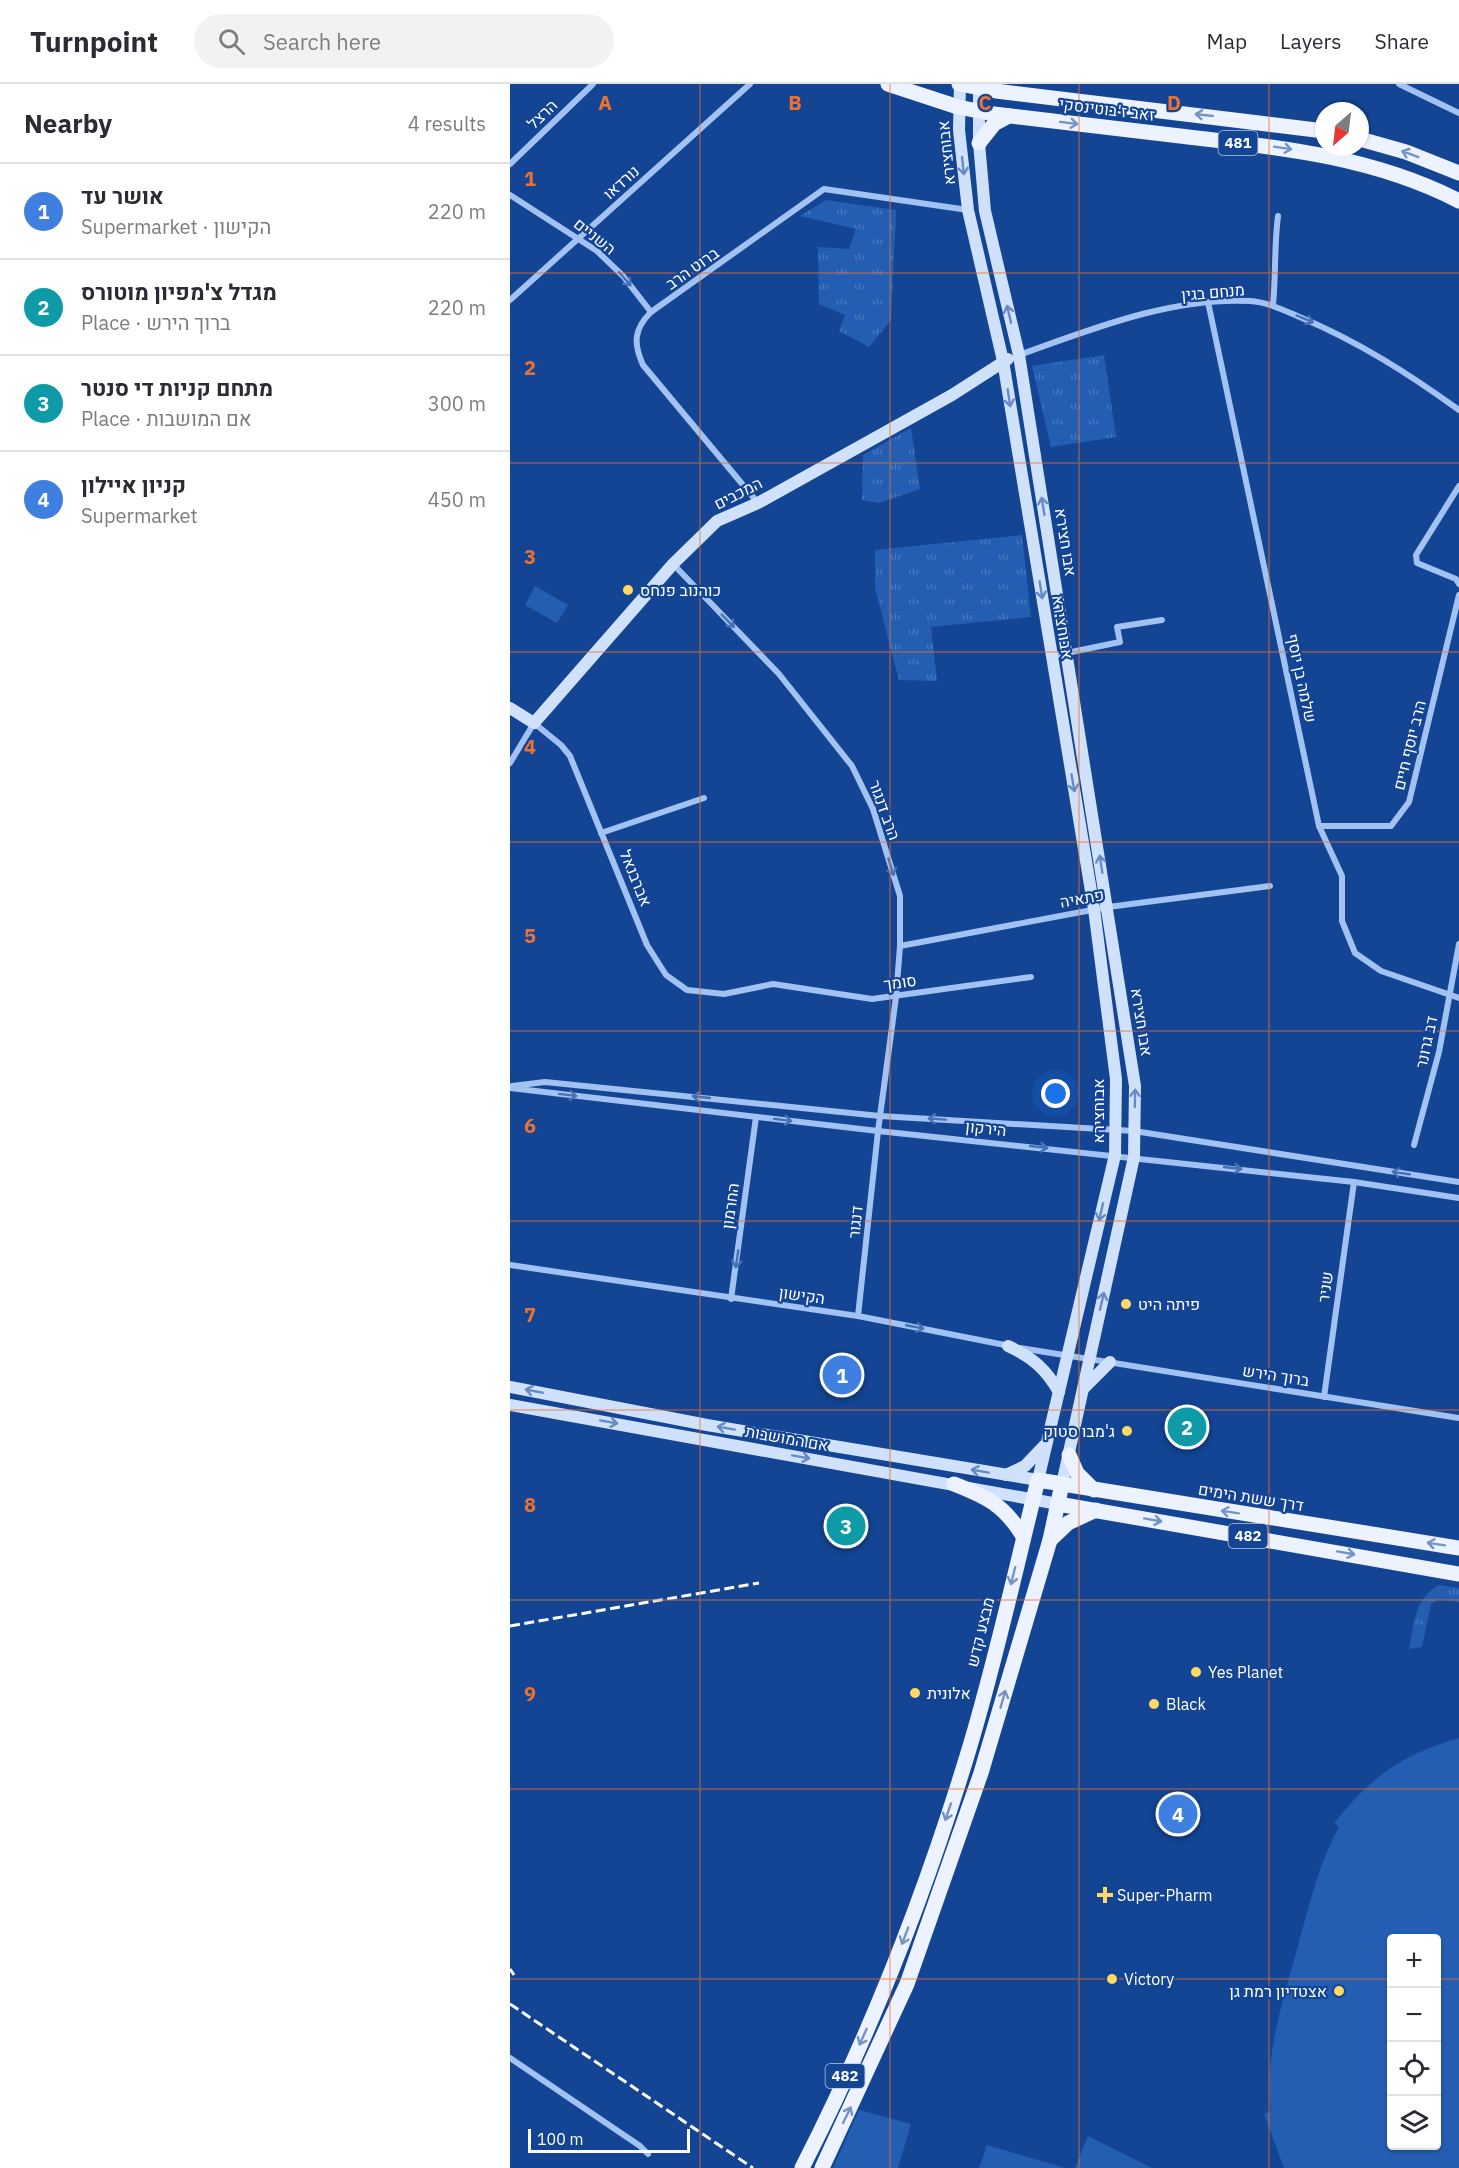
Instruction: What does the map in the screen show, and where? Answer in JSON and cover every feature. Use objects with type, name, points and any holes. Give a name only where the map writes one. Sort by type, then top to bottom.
[{"type":"main road","name":"481","points":[[888,84],[958,107]]},
{"type":"main road","name":"זאב ז'בוטינסקי","points":[[959,84],[1315,130]]},
{"type":"main road","name":"זאב ז'בוטינסקי","points":[[958,107],[978,112],[1305,152],[1350,160],[1400,175],[1459,201]]},
{"type":"main road","points":[[979,143],[994,124],[1010,116]]},
{"type":"main road","points":[[1369,142],[1406,152],[1459,173]]},
{"type":"main road","points":[[1069,1455],[1077,1473],[1094,1490]]},
{"type":"main road","name":"דרך ששת הימים","points":[[1038,1479],[1459,1548]]},
{"type":"main road","name":"מבצע קדש","points":[[802,2168],[887,1984],[923,1888],[967,1756],[1038,1479]]},
{"type":"main road","points":[[954,1484],[996,1503],[1011,1516],[1023,1536]]},
{"type":"main road","name":"482","points":[[822,2168],[901,1998],[939,1894],[987,1755],[1050,1540],[1062,1484]]},
{"type":"main road","name":"482","points":[[1058,1504],[1459,1574]]},
{"type":"main road","points":[[1050,1540],[1068,1523],[1096,1510]]},
{"type":"street","name":"הרצל","points":[[510,164],[593,84]]},
{"type":"street","name":"נורדאו","points":[[510,300],[750,84]]},
{"type":"street","points":[[958,107],[959,84]]},
{"type":"street","points":[[1399,84],[1459,113]]},
{"type":"street","name":"אבו חצירא","points":[[979,86],[979,143],[985,211],[1019,355],[1108,907],[1135,1086],[1134,1157]]},
{"type":"street","name":"אבוחצירא","points":[[958,107],[968,210],[1003,361],[1094,909],[1116,1079],[1115,1155]]},
{"type":"street","name":"ברוט הרב","points":[[758,502],[643,365],[635,337],[640,324],[651,312],[824,189],[968,210]]},
{"type":"street","name":"השניים","points":[[510,195],[580,238],[623,276],[651,312]]},
{"type":"street","points":[[1273,305],[1276,277],[1274,249],[1278,216]]},
{"type":"street","name":"מנחם בגין","points":[[1019,355],[1123,318],[1208,302],[1251,301],[1273,305],[1338,333],[1403,369],[1459,410]]},
{"type":"street","name":"שלמה בן יוסף","points":[[1208,302],[1319,826],[1342,876],[1342,921],[1355,953],[1381,970],[1459,998]]},
{"type":"street","name":"המכבים","points":[[510,763],[534,723],[673,564],[717,522],[952,396],[1003,361],[1019,355]]},
{"type":"street","points":[[1459,486],[1416,555],[1417,563],[1456,579],[1459,584]]},
{"type":"street","name":"הרב דנגור","points":[[673,564],[779,674],[852,766],[873,809],[900,896],[900,946],[896,997],[878,1131]]},
{"type":"street","name":"הרב יוסף חיים","points":[[1319,826],[1391,826],[1409,802],[1459,595]]},
{"type":"street","points":[[1052,656],[1120,642],[1117,627],[1162,620]]},
{"type":"street","name":"אברבנאל","points":[[510,708],[534,723],[561,745],[570,756],[647,945],[666,975],[687,990],[710,995],[773,984]]},
{"type":"street","points":[[601,833],[704,798]]},
{"type":"street","name":"פתאיה","points":[[900,946],[1094,909],[1270,886]]},
{"type":"street","name":"דב גרונר","points":[[1414,1145],[1439,1052],[1459,944]]},
{"type":"street","name":"סומך","points":[[773,984],[862,998],[896,997],[1031,977]]},
{"type":"street","name":"הירקון","points":[[510,1087],[545,1082],[880,1116],[1134,1131],[1459,1182]]},
{"type":"street","name":"הירקון","points":[[510,1087],[878,1131],[1354,1182],[1459,1198]]},
{"type":"street","name":"החרמון","points":[[731,1299],[756,1117]]},
{"type":"street","name":"דנגור","points":[[858,1316],[878,1131]]},
{"type":"street","name":"מבצע קדש","points":[[1038,1479],[1115,1155]]},
{"type":"street","points":[[1062,1484],[1134,1157]]},
{"type":"street","name":"שניר","points":[[1324,1397],[1354,1182]]},
{"type":"street","name":"הקישון","points":[[510,1265],[858,1316],[1008,1346],[1089,1358]]},
{"type":"street","points":[[1008,1346],[1029,1356],[1048,1373],[1059,1392]]},
{"type":"street","name":"ברוך הירש","points":[[1089,1358],[1459,1418]]},
{"type":"street","points":[[1083,1389],[1110,1362]]},
{"type":"street","name":"אם המושבות","points":[[510,1387],[707,1425],[1005,1476],[1038,1479]]},
{"type":"street","name":"אם המושבות","points":[[510,1405],[1058,1504]]},
{"type":"street","points":[[1005,1476],[1025,1466],[1045,1445]]},
{"type":"street","points":[[510,2058],[640,2146],[648,2154]]},
{"type":"green space","points":[[826,200],[896,210],[891,320],[869,347],[839,331],[845,315],[819,304],[818,247],[849,249],[856,229],[800,216]]},
{"type":"green space","points":[[1104,355],[1116,437],[1051,447],[1032,366]]},
{"type":"green space","points":[[911,428],[920,489],[879,503],[862,500],[863,455]]},
{"type":"green space","points":[[1022,535],[1031,617],[931,627],[937,681],[899,680],[875,588],[875,550]]},
{"type":"green space","points":[[535,586],[568,605],[557,623],[525,605]]},
{"type":"green space","points":[[1439,1585],[1459,1588],[1459,1602],[1439,1599],[1431,1604],[1422,1647],[1409,1649],[1420,1604]]},
{"type":"green space","name":"אצטדיון רמת גן","points":[[1459,1738],[1459,2168],[1284,2168],[1264,2114],[1271,2111],[1272,2049],[1315,1886],[1325,1856],[1339,1827],[1334,1823],[1361,1792],[1375,1780],[1389,1769],[1420,1752]]},
{"type":"green space","points":[[859,2110],[911,2124],[898,2168],[833,2168]]},
{"type":"green space","points":[[1088,2136],[1152,2168],[1075,2168]]},
{"type":"green space","points":[[987,2145],[1065,2168],[979,2168]]},
{"type":"railway","points":[[510,1626],[759,1583]]},
{"type":"railway","points":[[510,1969],[514,1975]]},
{"type":"railway","points":[[510,2004],[753,2168]]},
{"type":"place","name":"כוהנוב פנחס","points":[[628,590]]},
{"type":"place","name":"פיתה היט","points":[[1126,1304]]},
{"type":"place","name":"אושר עד","points":[[842,1375]]},
{"type":"place","name":"מגדל צ'מפיון מוטורס","points":[[1187,1427]]},
{"type":"place","name":"ג'מבו סטוק","points":[[1127,1431]]},
{"type":"place","name":"מתחם קניות די סנטר","points":[[846,1526]]},
{"type":"place","name":"Yes Planet","points":[[1196,1672]]},
{"type":"place","name":"אלונית","points":[[915,1693]]},
{"type":"place","name":"Black","points":[[1154,1704]]},
{"type":"place","name":"קניון איילון","points":[[1178,1814]]},
{"type":"place","name":"Super-Pharm","points":[[1105,1895]]},
{"type":"place","name":"Victory","points":[[1112,1979]]},
{"type":"place","name":"אצטדיון רמת גן","points":[[1339,1991]]}]
